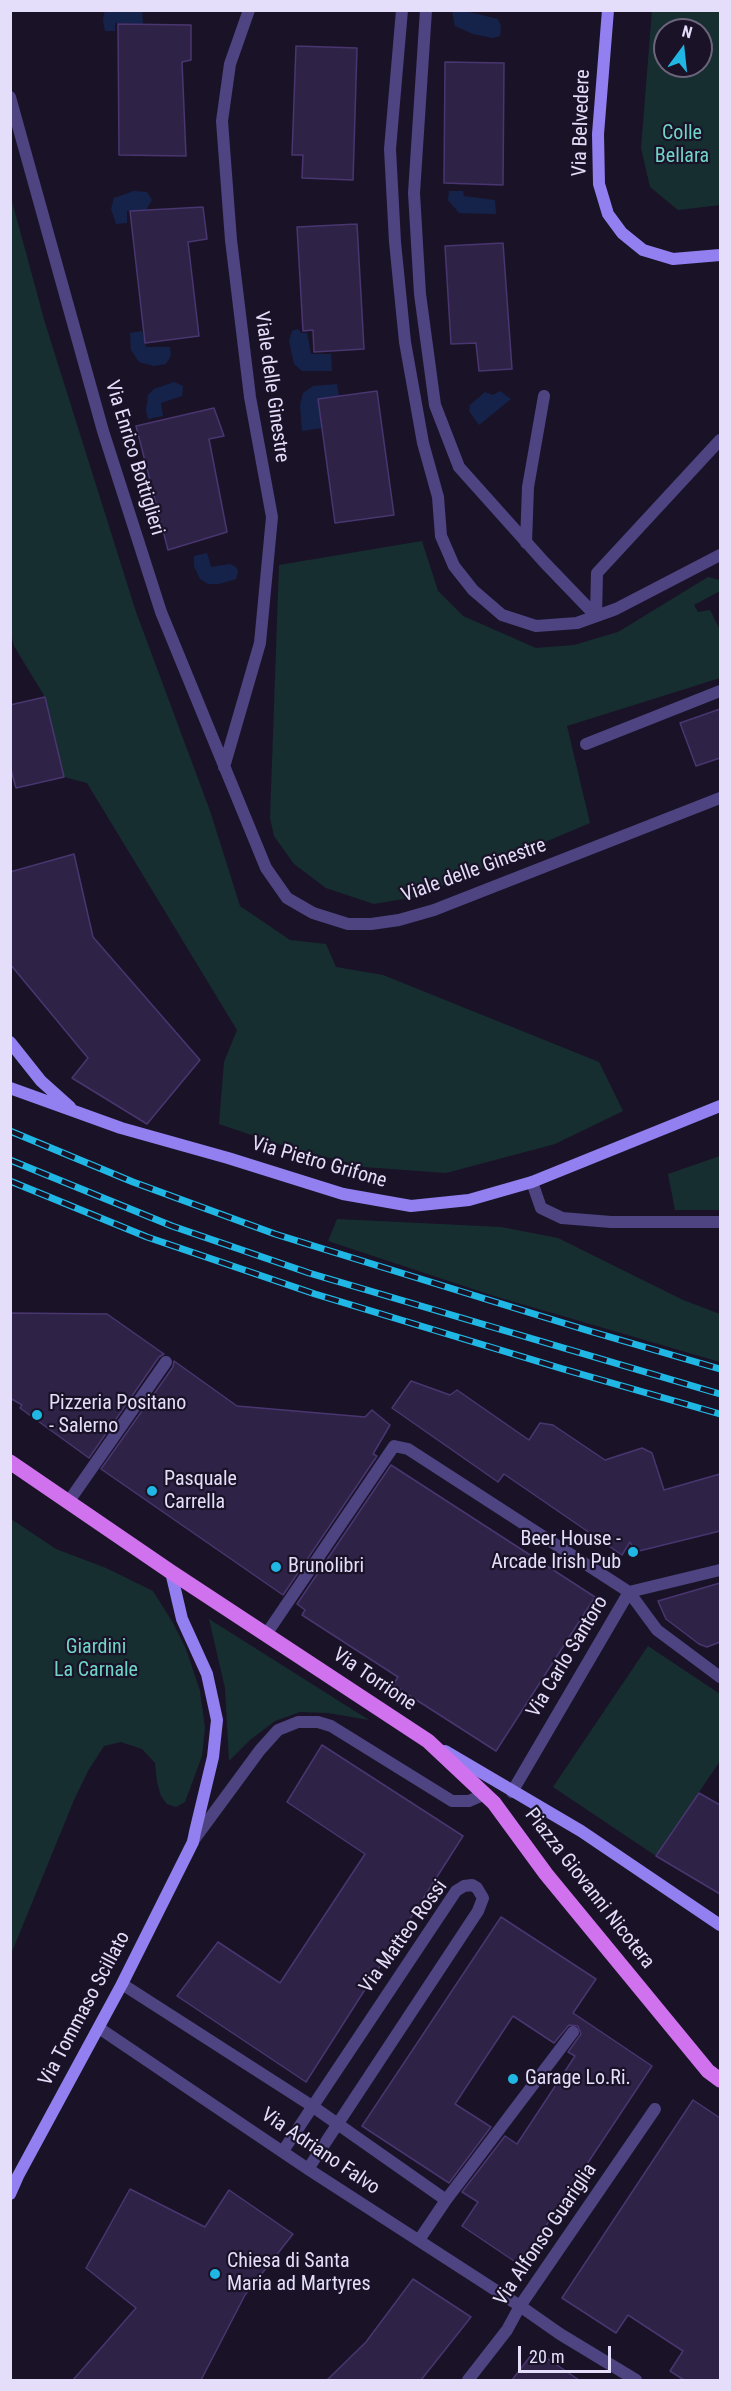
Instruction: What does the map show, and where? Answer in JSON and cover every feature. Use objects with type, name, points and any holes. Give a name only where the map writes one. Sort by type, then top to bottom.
[{"type":"main road","name":"Via Torrione","points":[[10,1462],[171,1572],[428,1741]]},
{"type":"main road","name":"Piazza Giovanni Nicotera","points":[[428,1741],[485,1794],[546,1874],[714,2075]]},
{"type":"street","name":"Viale delle Ginestre","points":[[224,767],[260,642],[272,517],[250,397],[231,240],[222,122],[230,64],[249,10]]},
{"type":"street","points":[[402,10],[390,149],[395,242],[405,342],[423,443],[438,497],[441,536],[454,566],[473,590],[502,615],[536,626],[577,623],[616,609],[720,555]]},
{"type":"street","points":[[426,10],[414,193],[420,294],[435,405],[459,467],[526,543],[596,616]]},
{"type":"street","name":"Via Belvedere","points":[[608,10],[598,144],[599,184],[608,213],[621,233],[643,250],[673,259],[720,255]]},
{"type":"street","name":"Via Enrico Bottiglieri","points":[[10,97],[103,431],[161,612],[247,822]]},
{"type":"street","points":[[526,543],[528,487],[544,396]]},
{"type":"street","points":[[596,616],[597,573],[720,440]]},
{"type":"street","points":[[586,744],[720,690]]},
{"type":"street","name":"Viale delle Ginestre","points":[[247,822],[266,868],[287,898],[313,913],[348,924],[371,924],[399,920],[434,910],[720,798]]},
{"type":"street","points":[[10,1042],[41,1081],[76,1112]]},
{"type":"street","name":"Via Pietro Grifone","points":[[10,1088],[120,1128],[228,1158],[343,1194],[411,1206],[441,1205],[469,1200],[532,1182],[720,1106]]},
{"type":"street","points":[[532,1182],[541,1208],[562,1218],[611,1222],[720,1222]]},
{"type":"street","points":[[69,1501],[165,1362]]},
{"type":"street","points":[[267,1634],[394,1446],[408,1449],[629,1592],[657,1630],[720,1677]]},
{"type":"street","name":"Via Carlo Santoro","points":[[512,1792],[629,1592],[720,1570]]},
{"type":"street","name":"Via Tommaso Scillato","points":[[171,1572],[182,1619],[207,1674],[217,1720],[213,1756],[193,1842]]},
{"type":"street","name":"Via Tommaso Scillato","points":[[10,2194],[122,1984],[193,1842],[260,1750],[278,1730],[298,1722],[318,1722],[331,1726],[452,1801],[469,1801],[485,1794]]},
{"type":"street","name":"Via Torrione","points":[[428,1741],[581,1831],[720,1925]]},
{"type":"street","name":"Via Matteo Rossi","points":[[284,2151],[456,1891],[464,1886],[477,1888],[483,1899],[478,1911],[308,2169]]},
{"type":"street","name":"Via Adriano Falvo","points":[[122,1984],[312,2106],[446,2200]]},
{"type":"street","name":"Via Adriano Falvo","points":[[99,2028],[308,2169],[560,2334],[636,2380]]},
{"type":"street","points":[[419,2240],[446,2200],[573,2032]]},
{"type":"street","name":"Via Alfonso Guariglia","points":[[468,2380],[507,2330],[520,2306],[655,2109]]},
{"type":"green space","name":"Colle Bellara","points":[[652,11],[720,11],[720,205],[678,210],[650,187],[641,148]]},
{"type":"green space","points":[[10,194],[45,323],[136,612],[210,811],[240,906],[290,940],[326,944],[336,967],[383,975],[599,1062],[623,1111],[555,1144],[446,1173],[364,1167],[284,1146],[219,1124],[224,1062],[237,1030],[87,783],[64,777],[45,697],[14,646],[11,633]]},
{"type":"green space","points":[[422,541],[438,591],[463,616],[536,648],[574,645],[618,632],[708,577],[720,580],[720,591],[694,605],[698,612],[710,610],[720,630],[720,678],[567,726],[590,823],[415,897],[374,904],[326,888],[294,864],[274,836],[270,818],[279,565]]},
{"type":"green space","points":[[720,1156],[720,1210],[675,1210],[668,1174]]},
{"type":"green space","points":[[337,1219],[501,1227],[558,1238],[683,1300],[720,1314],[720,1362],[494,1296],[328,1241]]},
{"type":"green space","name":"Giardini La Carnale","points":[[11,1519],[56,1549],[106,1568],[153,1591],[186,1649],[200,1691],[205,1728],[202,1756],[185,1802],[176,1807],[167,1804],[161,1796],[155,1763],[142,1749],[121,1742],[104,1746],[88,1771],[74,1800],[11,1954]]},
{"type":"green space","points":[[209,1619],[369,1720],[328,1713],[300,1712],[275,1721],[250,1740],[229,1761],[225,1688]]},
{"type":"green space","points":[[648,1646],[720,1694],[720,1761],[656,1856],[553,1787]]},
{"type":"water","points":[[107,11],[142,11],[143,24],[115,23],[115,31],[105,31],[103,21],[104,13]]},
{"type":"water","points":[[452,11],[465,11],[498,19],[501,26],[500,36],[493,38],[473,34],[455,26]]},
{"type":"water","points":[[134,191],[147,192],[152,200],[146,210],[127,211],[127,223],[116,224],[111,209],[114,198]]},
{"type":"water","points":[[449,191],[463,191],[464,196],[495,200],[496,214],[459,213],[448,200]]},
{"type":"water","points":[[298,329],[301,333],[307,333],[311,354],[331,354],[332,371],[302,371],[294,364],[289,341],[292,331]]},
{"type":"water","points":[[142,331],[146,347],[170,347],[171,355],[166,364],[154,366],[139,362],[131,350],[130,333]]},
{"type":"water","points":[[174,382],[183,386],[182,396],[161,403],[163,416],[148,419],[146,411],[148,395],[154,389]]},
{"type":"water","points":[[337,384],[339,396],[318,399],[322,428],[302,431],[300,405],[303,393],[313,386]]},
{"type":"water","points":[[500,391],[511,399],[479,425],[469,411],[470,405],[485,392],[493,395]]},
{"type":"water","points":[[207,553],[211,567],[230,564],[236,567],[238,572],[236,579],[219,584],[208,584],[200,579],[194,566],[194,556]]},
{"type":"building","points":[[118,24],[191,25],[191,60],[182,62],[186,156],[119,155]]},
{"type":"building","points":[[296,46],[357,48],[353,180],[302,178],[303,155],[292,155]]},
{"type":"building","points":[[445,62],[504,63],[503,185],[444,183]]},
{"type":"building","points":[[203,207],[207,239],[188,242],[199,336],[145,343],[130,211]]},
{"type":"building","points":[[357,224],[364,349],[314,352],[313,330],[303,331],[297,227]]},
{"type":"building","points":[[503,243],[512,369],[479,371],[476,343],[451,344],[445,246]]},
{"type":"building","points":[[377,391],[394,515],[335,523],[318,399]]},
{"type":"building","points":[[214,408],[224,436],[209,439],[227,532],[168,550],[136,426]]},
{"type":"building","points":[[45,697],[64,777],[16,788],[10,766],[10,705]]},
{"type":"building","points":[[720,709],[720,758],[696,766],[680,723]]},
{"type":"building","points":[[74,854],[93,937],[200,1060],[147,1124],[72,1078],[88,1058],[10,964],[10,872]]},
{"type":"building","points":[[10,1313],[107,1314],[164,1354],[159,1357],[89,1458],[20,1408],[22,1405],[10,1398]]},
{"type":"building","points":[[174,1361],[237,1406],[365,1417],[372,1410],[390,1425],[373,1454],[377,1456],[283,1595],[101,1469],[173,1367]]},
{"type":"building","points":[[411,1381],[450,1395],[457,1390],[529,1440],[540,1423],[553,1425],[605,1460],[642,1448],[652,1453],[664,1490],[720,1474],[720,1531],[635,1552],[630,1542],[622,1555],[504,1474],[498,1482],[392,1408]]},
{"type":"building","points":[[391,1465],[595,1597],[496,1751],[393,1685],[398,1677],[302,1615],[305,1610],[297,1604]]},
{"type":"building","points":[[720,1583],[720,1642],[707,1647],[699,1644],[666,1619],[658,1601]]},
{"type":"building","points":[[322,1745],[463,1836],[306,2082],[177,1996],[218,1942],[280,1983],[365,1854],[287,1802]]},
{"type":"building","points":[[699,1793],[720,1805],[720,1894],[656,1856]]},
{"type":"building","points":[[501,1917],[596,1979],[573,2013],[652,2066],[520,2265],[462,2226],[478,2202],[462,2192],[505,2136],[517,2144],[575,2056],[568,2052],[581,2034],[578,2026],[569,2025],[554,2043],[513,2016],[455,2104],[491,2127],[449,2183],[362,2126]]},
{"type":"building","points":[[693,2100],[720,2118],[720,2380],[684,2380],[670,2371],[683,2351],[628,2315],[616,2333],[562,2298]]},
{"type":"building","name":"Chiesa di Santa Maria ad Martyres","points":[[130,2189],[205,2227],[229,2190],[293,2234],[245,2295],[201,2380],[73,2380],[136,2308],[86,2268]]},
{"type":"building","points":[[413,2279],[471,2317],[421,2380],[327,2380],[366,2342]]},
{"type":"building","points":[[535,2350],[579,2380],[512,2380]]},
{"type":"railway","points":[[10,1131],[133,1182],[275,1234],[720,1369]]},
{"type":"railway","points":[[10,1160],[172,1226],[309,1273],[720,1394]]},
{"type":"railway","points":[[10,1181],[147,1237],[315,1294],[720,1414]]},
{"type":"place","name":"Pizzeria Positano - Salerno","points":[[37,1415]]},
{"type":"place","name":"Pasquale Carrella","points":[[152,1491]]},
{"type":"place","name":"Beer House - Arcade Irish Pub","points":[[633,1552]]},
{"type":"place","name":"Brunolibri","points":[[276,1567]]},
{"type":"place","name":"Garage Lo.Ri.","points":[[513,2079]]},
{"type":"place","name":"Chiesa di Santa Maria ad Martyres","points":[[215,2274]]}]
